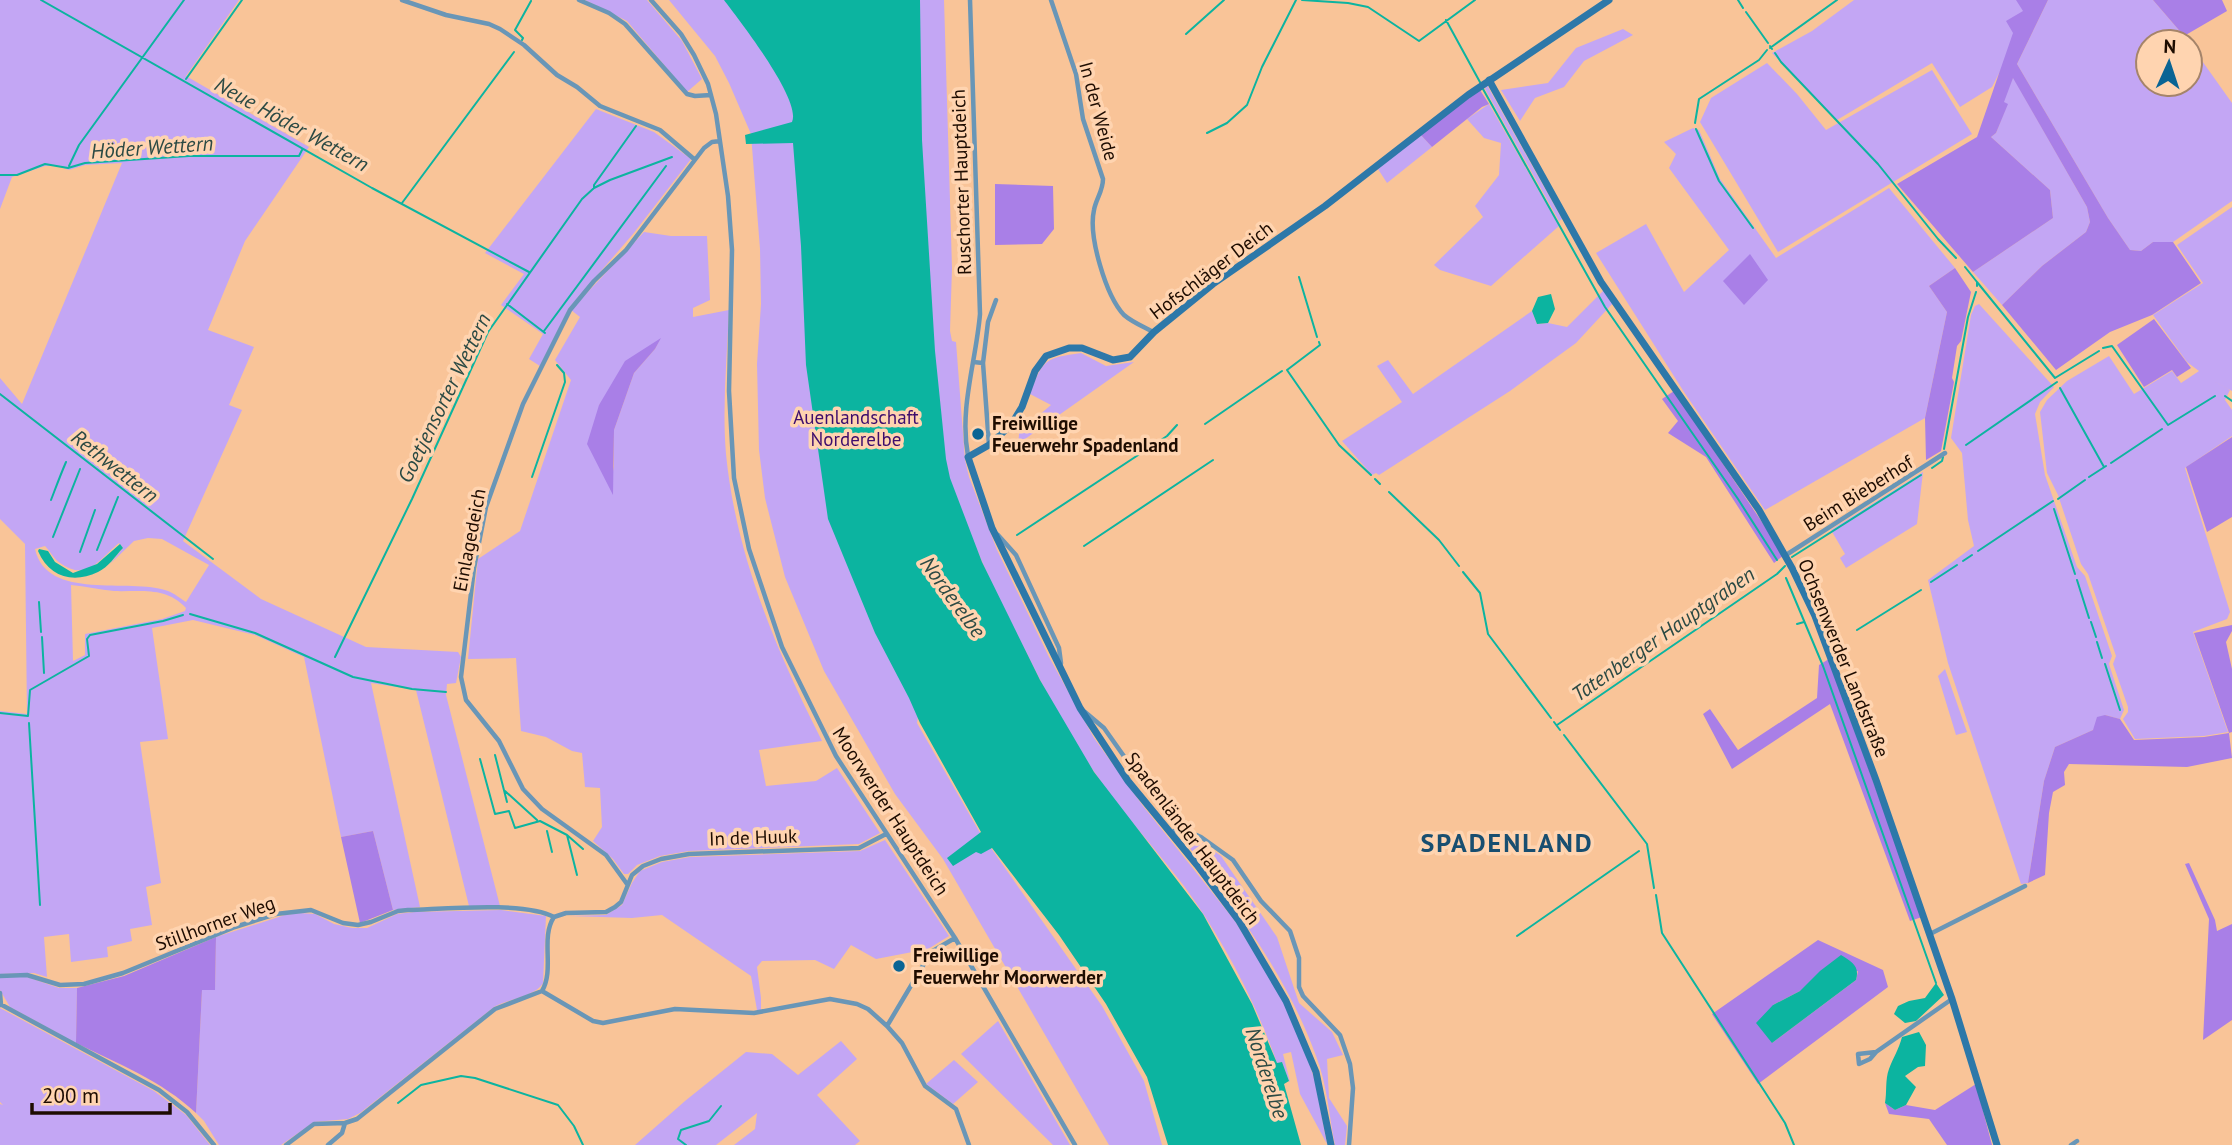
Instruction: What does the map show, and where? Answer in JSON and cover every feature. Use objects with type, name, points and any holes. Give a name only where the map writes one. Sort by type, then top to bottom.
[{"type":"street","points":[[402,0],[500,29],[600,106],[660,130],[694,159]]},
{"type":"street","points":[[579,0],[609,13],[625,24],[687,94],[711,95]]},
{"type":"street","name":"Moorwerder Hauptdeich","points":[[651,0],[688,45],[705,77],[720,141],[732,250],[730,435],[743,527],[760,586],[791,667],[836,756],[955,938],[1075,1145]]},
{"type":"street","name":"Ruschorter Hauptdeich","points":[[968,457],[964,425],[980,314],[970,0]]},
{"type":"street","name":"In der Weide","points":[[1051,0],[1076,75],[1083,119],[1103,179],[1103,187],[1094,211],[1093,226],[1101,268],[1124,314],[1154,332]]},
{"type":"street","name":"Hofschläger Deich","points":[[968,457],[1004,433],[1017,417],[1035,371],[1046,356],[1069,348],[1082,348],[1103,357],[1122,360],[1138,350],[1154,332],[1213,284],[1325,206],[1484,83],[1609,0]]},
{"type":"street","name":"Ochsenwerder Landstraße","points":[[1484,83],[1601,282],[1759,510],[1786,555],[1824,640],[1930,934],[1997,1145]]},
{"type":"street","name":"Einlagedeich","points":[[627,884],[606,855],[542,809],[523,789],[499,742],[466,700],[461,677],[474,568],[486,508],[523,404],[570,310],[594,281],[626,250],[707,144],[720,141]]},
{"type":"street","points":[[989,445],[983,363],[988,322],[996,300]]},
{"type":"street","points":[[973,362],[983,363]]},
{"type":"street","name":"Beim Bieberhof","points":[[1786,555],[1945,453]]},
{"type":"street","name":"Spadenländer Hauptdeich","points":[[968,457],[992,528],[1080,708],[1128,781],[1197,865],[1239,922],[1286,1001],[1316,1072],[1331,1145]]},
{"type":"street","points":[[1080,708],[1104,728],[1144,786],[1178,828],[1201,837],[1233,860],[1261,901],[1290,931],[1299,958],[1299,988],[1303,996],[1340,1035],[1348,1056],[1353,1088],[1349,1145]]},
{"type":"street","points":[[1171,834],[1178,828]]},
{"type":"street","name":"In de Huuk","points":[[627,884],[643,866],[675,856],[859,848],[886,834]]},
{"type":"street","name":"Stillhorner Weg","points":[[0,976],[35,976],[60,985],[93,982],[235,927],[276,914],[302,910],[316,911],[352,925],[364,924],[408,910],[509,908],[547,913],[554,917],[566,913],[606,912],[621,902],[627,884]]},
{"type":"street","points":[[1930,934],[2025,886]]},
{"type":"street","points":[[286,1145],[314,1124],[345,1123],[363,1115],[495,1009],[542,991],[547,979],[549,927],[554,917]]},
{"type":"street","points":[[887,1026],[931,952],[955,938]]},
{"type":"street","points":[[542,991],[593,1021],[603,1023],[676,1009],[754,1013],[830,999],[858,1004],[868,1009],[902,1043],[925,1086],[956,1108],[969,1145]]},
{"type":"street","points":[[0,993],[0,1004],[159,1090],[187,1112],[214,1145]]},
{"type":"street","points":[[1876,1052],[1952,999]]},
{"type":"street","points":[[328,1145],[342,1133],[345,1123]]},
{"type":"street","points":[[2071,1145],[2077,1141]]},
{"type":"green space","points":[[0,0],[239,0],[186,76],[309,147],[245,241],[208,330],[254,347],[229,405],[242,410],[183,541],[261,599],[366,647],[458,652],[461,657],[456,683],[447,684],[446,695],[500,906],[469,906],[416,690],[371,683],[420,907],[393,910],[373,831],[341,837],[304,657],[255,635],[193,620],[152,628],[168,739],[140,742],[161,883],[146,887],[152,925],[130,929],[132,941],[107,947],[108,957],[71,962],[69,934],[44,937],[47,977],[34,973],[0,974],[0,711],[27,714],[25,544],[0,519],[0,378],[22,404],[122,163],[85,165],[69,170],[58,166],[45,166],[12,177],[0,209]],"holes":[[[162,539],[209,565],[186,602],[170,592],[152,587],[72,582],[55,576],[43,565],[35,549],[45,546],[60,563],[78,570],[93,566],[119,543],[123,548],[110,564],[134,541]],[[71,585],[114,591],[161,593],[186,608],[185,611],[162,619],[85,634],[85,655],[73,661]]]},
{"type":"green space","points":[[585,0],[647,0],[682,41],[702,79],[687,92],[627,21]]},
{"type":"green space","name":"Auenlandschaft Norderelbe","points":[[669,0],[944,0],[952,268],[950,331],[952,341],[956,342],[965,460],[969,477],[997,550],[1049,657],[1094,738],[1143,806],[1235,921],[1281,997],[1303,1045],[1315,1081],[1327,1144],[1300,1094],[1291,1052],[1283,1054],[1290,1082],[1282,1062],[1277,1063],[1249,995],[1212,928],[1184,886],[1105,788],[1065,726],[994,587],[953,489],[917,723],[979,831],[1102,1006],[1144,1081],[1162,1145],[1109,1145],[943,859],[895,794],[824,671],[785,577],[765,498],[759,450],[757,364],[761,304],[760,249],[751,134],[715,56]]},
{"type":"green space","points":[[1854,0],[2037,0],[1992,87],[1960,107],[1932,63],[1837,120],[1772,53],[1812,31]]},
{"type":"green space","points":[[2048,0],[2153,0],[2177,28],[2134,28],[2134,98],[2204,98],[2204,64],[2232,103],[2232,201],[2173,242],[2153,242],[2141,251],[2130,250],[2108,218],[2017,64]]},
{"type":"green space","points":[[1623,29],[1633,35],[1584,61],[1564,87],[1535,98],[1520,121],[1501,90],[1548,83],[1576,48]]},
{"type":"green space","points":[[1767,63],[1826,130],[1932,70],[1972,134],[1778,252],[1700,122],[1711,98]]},
{"type":"green space","points":[[2013,77],[2087,207],[2090,222],[2086,232],[2042,266],[2002,305],[1973,272],[2053,218],[2050,190],[1991,137],[1996,133],[2007,105],[2003,102]]},
{"type":"green space","points":[[1487,85],[1562,219],[1559,221],[1485,89]]},
{"type":"green space","points":[[1489,104],[1559,226],[1491,286],[1440,270],[1434,265],[1483,217],[1475,206],[1499,175],[1501,143],[1484,138],[1467,119]]},
{"type":"green space","points":[[596,109],[654,132],[691,159],[633,234],[569,308],[540,366],[529,359],[543,334],[501,305],[524,274],[485,253]]},
{"type":"green space","points":[[1693,128],[1699,130],[1720,179],[1776,258],[1889,188],[1955,268],[1929,286],[1947,312],[1925,418],[1765,510],[1684,392],[1596,253],[1646,224],[1684,292],[1729,250],[1669,168],[1676,154],[1664,142]]},
{"type":"green space","points":[[1420,134],[1432,147],[1387,183],[1378,169]]},
{"type":"green space","points":[[2232,207],[2232,391],[2208,378],[2230,390],[2225,400],[2232,410],[2232,436],[2185,468],[2230,612],[2227,619],[2193,632],[2228,732],[2204,736],[2135,739],[2123,719],[2128,707],[2113,664],[2116,656],[2088,574],[2081,564],[2058,495],[2047,473],[2040,412],[2047,400],[2067,381],[2109,356],[2134,394],[2172,371],[2181,383],[2199,371],[2187,362],[2153,315],[2203,283],[2177,245]]},
{"type":"green space","points":[[644,232],[671,236],[707,236],[710,300],[693,308],[693,317],[729,310],[725,436],[731,492],[739,529],[774,637],[822,741],[759,750],[766,786],[816,781],[837,768],[880,833],[859,844],[689,851],[660,856],[637,865],[628,874],[624,874],[613,859],[593,841],[602,827],[600,788],[585,787],[582,753],[572,751],[546,737],[521,731],[516,658],[468,659],[478,559],[520,531],[571,380],[555,360],[580,317],[571,310]],"holes":[[[660,339],[655,349],[634,373],[614,430],[614,471],[599,405]]]},
{"type":"green space","points":[[1604,290],[1613,303],[1576,343],[1510,391],[1379,475],[1372,475],[1342,441],[1402,402],[1377,366],[1388,360],[1413,394],[1532,311],[1537,324],[1567,327]]},
{"type":"green space","points":[[1979,304],[2054,387],[2040,402],[2035,414],[2045,475],[2077,567],[2085,576],[2112,656],[2109,664],[2124,710],[2120,719],[2105,715],[2093,730],[2055,747],[2044,781],[2028,883],[2021,884],[1948,663],[1928,580],[1974,546],[1968,520],[1962,453],[1951,438],[1971,315]]},
{"type":"green space","points":[[1081,353],[1106,366],[1134,362],[1018,444],[1021,416],[1032,421],[1051,405],[1030,394],[1042,367],[1052,359]]},
{"type":"green space","points":[[1923,472],[1917,524],[1846,568],[1840,558],[1845,554],[1831,530]]},
{"type":"green space","points":[[1945,669],[1967,732],[1956,735],[1938,676]]},
{"type":"green space","points":[[1179,834],[1200,841],[1221,856],[1277,937],[1299,1003],[1332,1032],[1343,1055],[1327,1059],[1329,1098],[1347,1126],[1345,1145],[1335,1145],[1320,1066],[1289,996],[1238,913]]},
{"type":"green space","points":[[885,840],[949,936],[928,949],[876,959],[851,945],[834,969],[815,960],[762,961],[757,967],[761,1010],[757,1010],[751,976],[662,915],[632,918],[569,916],[606,915],[622,905],[640,871],[662,862],[690,857],[860,851]]},
{"type":"green space","points":[[501,910],[546,916],[543,983],[539,987],[494,1007],[360,1113],[348,1119],[314,1122],[281,1145],[219,1145],[196,1113],[202,990],[215,989],[216,937],[285,915],[300,913],[315,914],[334,924],[367,928],[397,914]]},
{"type":"green space","points":[[0,977],[27,977],[59,988],[77,988],[76,1043],[10,1007],[0,990]]},
{"type":"green space","points":[[0,1008],[154,1091],[186,1115],[210,1145],[0,1145],[0,1104],[3,1105],[0,1102]]},
{"type":"green space","points":[[998,1021],[1070,1145],[1053,1145],[961,1054]]},
{"type":"green space","points":[[841,1041],[857,1059],[817,1095],[860,1141],[855,1145],[734,1145],[755,1129],[757,1113],[716,1145],[635,1145],[746,1052],[772,1054],[798,1075]]},
{"type":"green space","points":[[954,1060],[978,1082],[953,1104],[926,1084]]},
{"type":"shaded area","points":[[2016,0],[2048,0],[2017,64],[2108,218],[2130,250],[2141,251],[2153,242],[2173,242],[2201,283],[2152,315],[2110,332],[2056,370],[2002,305],[2042,266],[2086,232],[2090,222],[2087,207],[2013,78],[2004,102],[2008,104],[1996,133],[1991,137],[2050,190],[2053,218],[1973,272],[1897,184],[1977,137],[2013,33],[2006,21],[2023,11]]},
{"type":"shaded area","points":[[2153,0],[2222,0],[2227,11],[2198,28],[2177,28]]},
{"type":"shaded area","points":[[1480,90],[1489,104],[1432,147],[1420,134]]},
{"type":"shaded area","points":[[995,184],[1053,186],[1054,229],[1042,244],[995,245]]},
{"type":"shaded area","points":[[1750,254],[1768,280],[1744,305],[1723,281]]},
{"type":"shaded area","points":[[1955,268],[1971,292],[1961,341],[1957,346],[1952,378],[1954,382],[1941,451],[1926,460],[1925,418],[1947,312],[1929,286]]},
{"type":"shaded area","points":[[2154,319],[2191,368],[2177,377],[2172,370],[2144,387],[2117,345]]},
{"type":"shaded area","points":[[661,338],[634,373],[614,430],[613,495],[587,444],[599,405],[625,361]]},
{"type":"shaded area","points":[[1674,391],[1784,555],[1774,563],[1706,457],[1668,433],[1678,421],[1662,399]]},
{"type":"shaded area","points":[[2232,437],[2232,517],[2207,532],[2186,467]]},
{"type":"shaded area","points":[[2232,625],[2226,642],[2232,669],[2232,732],[2229,733],[2194,633]]},
{"type":"shaded area","points":[[1829,659],[1922,917],[1910,921],[1830,704],[1732,769],[1703,714],[1710,709],[1738,750],[1817,698],[1819,665]]},
{"type":"shaded area","points":[[2105,715],[2120,719],[2134,740],[2204,737],[2229,733],[2232,758],[2187,767],[2069,764],[2064,772],[2065,785],[2053,792],[2045,875],[2028,883],[2044,781],[2055,747],[2093,730],[2097,717]]},
{"type":"shaded area","points":[[373,831],[393,910],[360,923],[341,837]]},
{"type":"shaded area","points":[[2189,863],[2215,920],[2217,931],[2232,924],[2232,1020],[2203,1040],[2209,919],[2185,864]]},
{"type":"shaded area","points":[[216,937],[215,990],[202,990],[196,1113],[154,1082],[76,1043],[77,988],[124,976]]},
{"type":"shaded area","points":[[1818,940],[1883,970],[1888,987],[1758,1084],[1712,1014]],"holes":[[[1858,971],[1856,980],[1772,1043],[1773,1005],[1800,991]]]},
{"type":"shaded area","points":[[1976,1084],[1992,1145],[1947,1145],[1929,1119],[1889,1114],[1885,1103],[1895,1110],[1906,1105],[1935,1110]]},
{"type":"water","name":"Norderelbe","points":[[724,0],[920,0],[922,140],[935,351],[950,478],[982,562],[1040,680],[1094,772],[1203,914],[1252,1004],[1277,1063],[1282,1062],[1289,1081],[1284,1084],[1301,1145],[1168,1145],[1147,1077],[1106,1004],[1059,935],[992,848],[981,854],[976,852],[953,866],[947,858],[981,832],[920,723],[875,633],[828,519],[806,365],[793,143],[746,144],[745,135],[792,122],[793,111],[779,79]]},
{"type":"water","points":[[1551,294],[1555,309],[1548,323],[1537,324],[1532,311],[1538,297]]},
{"type":"water","points":[[120,544],[123,548],[105,567],[89,576],[80,577],[63,576],[55,572],[48,567],[38,551],[48,551],[55,562],[73,573],[97,564]]},
{"type":"water","points":[[1841,955],[1856,968],[1856,980],[1772,1043],[1756,1023],[1773,1005],[1800,991]]},
{"type":"water","points":[[1936,983],[1944,995],[1916,1021],[1905,1023],[1894,1014],[1898,1006],[1925,998]]},
{"type":"water","points":[[1919,1032],[1926,1045],[1925,1066],[1918,1067],[1905,1076],[1916,1087],[1906,1105],[1895,1110],[1885,1103],[1888,1073],[1902,1037]]},
{"type":"waterway","name":"Neue Höder Wettern","points":[[41,0],[372,188],[529,272]]},
{"type":"waterway","points":[[69,166],[79,145],[184,0]]},
{"type":"waterway","points":[[186,79],[242,0]]},
{"type":"waterway","points":[[1186,34],[1224,0]]},
{"type":"waterway","points":[[1207,133],[1227,123],[1247,105],[1262,67],[1296,0]]},
{"type":"waterway","points":[[1302,0],[1368,7],[1419,41],[1475,0]]},
{"type":"waterway","points":[[1738,0],[1743,8]]},
{"type":"waterway","points":[[1770,48],[1837,0]]},
{"type":"waterway","points":[[522,40],[515,30],[531,1]]},
{"type":"waterway","points":[[1746,12],[1768,43]]},
{"type":"waterway","points":[[1446,20],[1481,84]]},
{"type":"waterway","points":[[1695,123],[1699,99],[1759,60],[1767,50]]},
{"type":"waterway","points":[[402,203],[514,52]]},
{"type":"waterway","points":[[1775,53],[1878,164],[1956,258]]},
{"type":"waterway","points":[[1483,89],[1605,307],[1777,560]]},
{"type":"waterway","points":[[594,188],[636,126]]},
{"type":"waterway","points":[[1696,129],[1719,181],[1753,228]]},
{"type":"waterway","name":"Höder Wettern","points":[[0,175],[17,175],[45,164],[68,168],[85,163],[189,156],[299,156],[302,150]]},
{"type":"waterway","name":"Goetjensorter Wettern","points":[[335,657],[412,499],[488,332],[582,199],[594,188],[610,180],[672,157]]},
{"type":"waterway","points":[[544,331],[666,166]]},
{"type":"waterway","points":[[1965,267],[1977,282],[1977,286]]},
{"type":"waterway","points":[[1299,277],[1317,337]]},
{"type":"waterway","points":[[1977,282],[2055,378],[2099,351]]},
{"type":"waterway","name":"Tatenberger Hauptgraben","points":[[1944,449],[1968,317],[1976,292]]},
{"type":"waterway","points":[[507,304],[545,333]]},
{"type":"waterway","points":[[1319,342],[1320,345],[1287,370],[1339,445],[1371,475]]},
{"type":"waterway","points":[[2103,348],[2112,346],[2168,425],[2215,396]]},
{"type":"waterway","points":[[532,477],[565,382],[564,373],[557,365]]},
{"type":"waterway","points":[[1205,424],[1282,371]]},
{"type":"waterway","points":[[1966,445],[2057,382]]},
{"type":"waterway","points":[[2060,388],[2104,467]]},
{"type":"waterway","name":"Rethwettern","points":[[0,394],[213,559]]},
{"type":"waterway","points":[[2225,396],[2232,401]]},
{"type":"waterway","points":[[1017,535],[1167,436],[1177,425]]},
{"type":"waterway","points":[[2111,463],[2162,429]]},
{"type":"waterway","name":"Tatenberger Hauptgraben","points":[[1932,468],[1942,461],[1943,457]]},
{"type":"waterway","points":[[1084,546],[1213,460]]},
{"type":"waterway","points":[[51,500],[66,462]]},
{"type":"waterway","points":[[2089,477],[2106,466]]},
{"type":"waterway","points":[[53,537],[80,469]]},
{"type":"waterway","name":"Tatenberger Hauptgraben","points":[[1792,557],[1921,475]]},
{"type":"waterway","points":[[1375,479],[1380,484]]},
{"type":"waterway","points":[[2058,499],[2085,480]]},
{"type":"waterway","points":[[1389,492],[1439,540],[1459,566]]},
{"type":"waterway","points":[[97,550],[118,497]]},
{"type":"waterway","points":[[1978,551],[2053,501]]},
{"type":"waterway","points":[[2054,509],[2075,574]]},
{"type":"waterway","points":[[80,552],[95,510]]},
{"type":"waterway","points":[[1963,561],[1972,555]]},
{"type":"waterway","points":[[1931,582],[1957,565]]},
{"type":"waterway","name":"Tatenberger Hauptgraben","points":[[1557,725],[1785,566]]},
{"type":"waterway","points":[[1463,572],[1480,593],[1488,634],[1551,718]]},
{"type":"waterway","points":[[1786,578],[1823,666],[1936,983]]},
{"type":"waterway","points":[[2077,580],[2089,618]]},
{"type":"waterway","points":[[1857,630],[1921,590]]},
{"type":"waterway","points":[[39,602],[41,632]]},
{"type":"waterway","points":[[190,614],[255,633],[353,677],[412,689],[446,692]]},
{"type":"waterway","points":[[0,713],[28,716],[30,690],[89,656],[87,639],[90,635],[183,615]]},
{"type":"waterway","points":[[1797,624],[1804,622]]},
{"type":"waterway","points":[[2091,622],[2096,637]]},
{"type":"waterway","points":[[42,637],[44,673]]},
{"type":"waterway","points":[[2097,642],[2102,658]]},
{"type":"waterway","points":[[2105,664],[2120,710]]},
{"type":"waterway","name":"Tatenberger Hauptgraben","points":[[1554,722],[1560,730]]},
{"type":"waterway","points":[[29,723],[40,905]]},
{"type":"waterway","points":[[1564,735],[1647,844],[1654,888]]},
{"type":"waterway","points":[[495,755],[507,802]]},
{"type":"waterway","points":[[480,759],[495,814],[509,811],[515,828],[540,821],[567,835],[583,849]]},
{"type":"waterway","points":[[505,791],[537,820]]},
{"type":"waterway","points":[[547,831],[552,852]]},
{"type":"waterway","points":[[567,835],[577,875]]},
{"type":"waterway","points":[[1517,936],[1639,851]]},
{"type":"waterway","points":[[1656,895],[1662,933],[1785,1123],[1794,1145]]},
{"type":"waterway","points":[[398,1103],[421,1085],[461,1076],[475,1078],[558,1105],[574,1126],[583,1145]]},
{"type":"waterway","points":[[686,1145],[678,1139],[681,1130],[709,1121],[721,1106]]},
{"type":"place","name":"Freiwillige Feuerwehr Spadenland","points":[[978,434]]},
{"type":"place","name":"Freiwillige Feuerwehr Moorwerder","points":[[899,966]]},
{"type":"district","name":"SPADENLAND","points":[[1507,842]]}]
